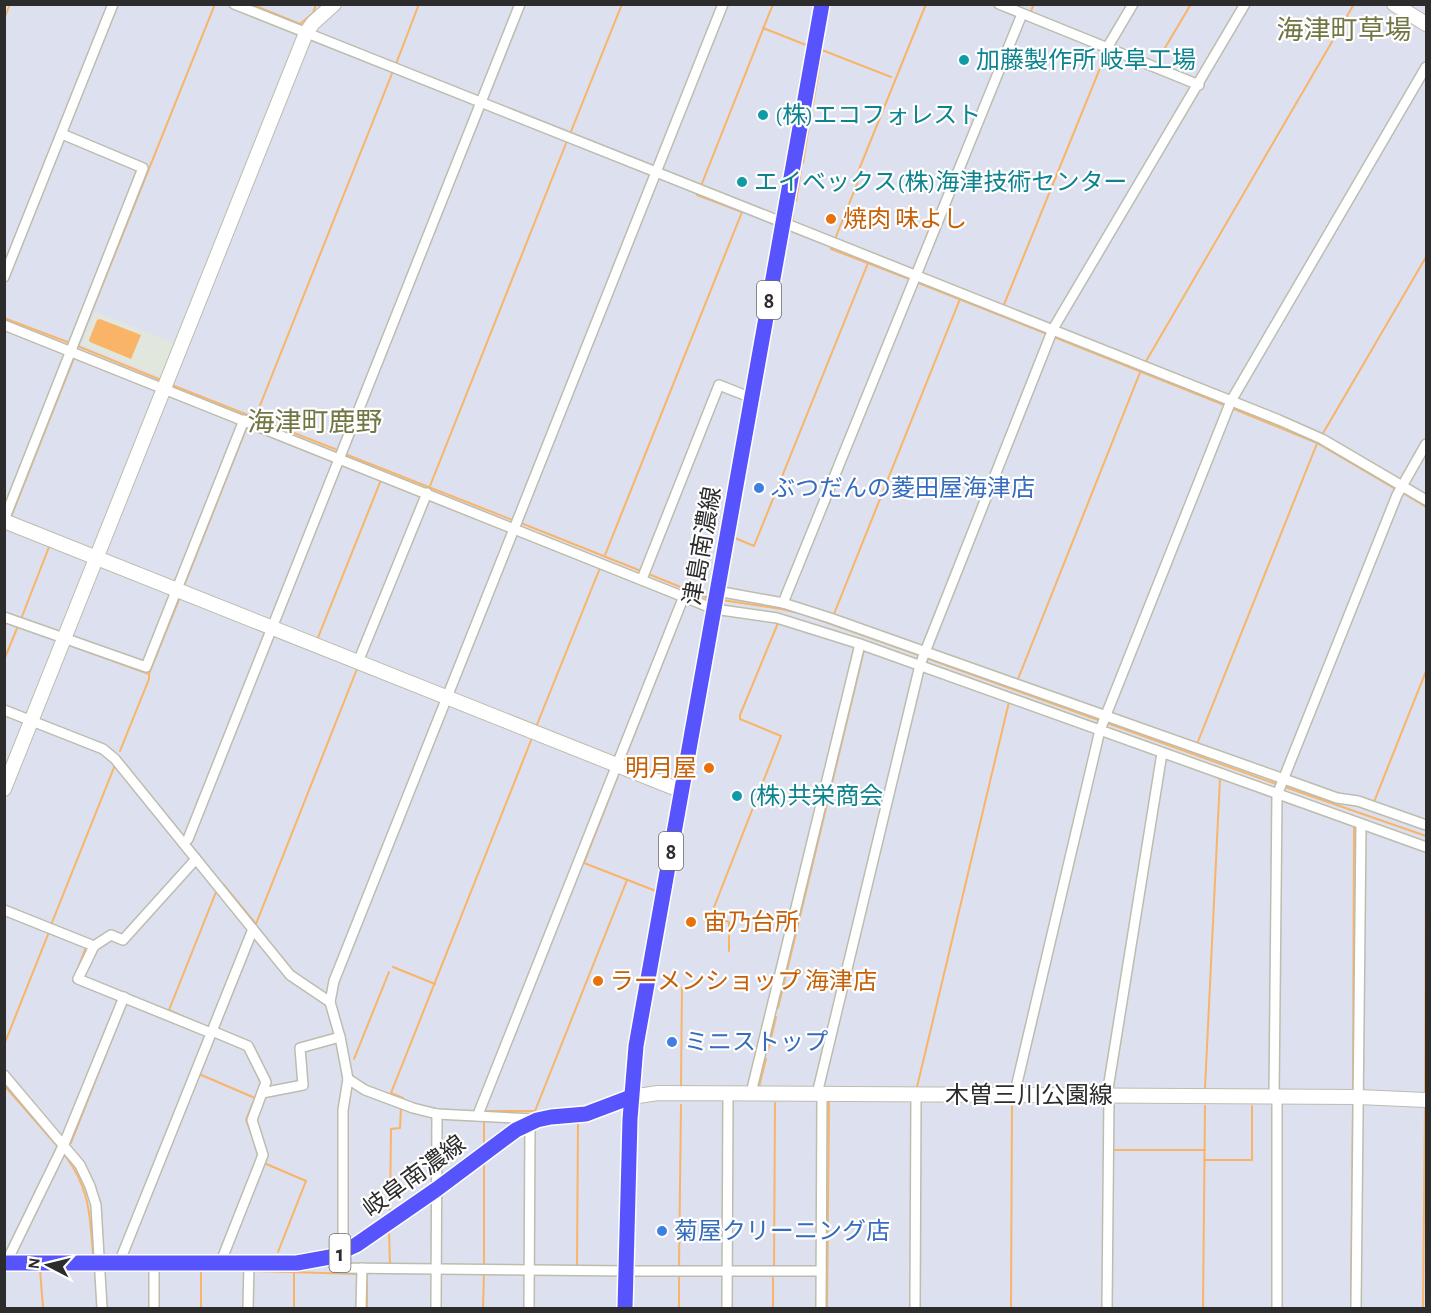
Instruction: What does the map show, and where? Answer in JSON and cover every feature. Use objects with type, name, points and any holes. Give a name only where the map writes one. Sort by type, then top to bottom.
[{"type":"main road","name":"津島南濃線","points":[[631,1097],[636,1046],[822,4]]},
{"type":"main road","name":"岐阜南濃線","points":[[5,1263],[297,1263],[337,1254],[381,1229],[504,1137],[533,1121],[586,1114],[631,1097]]},
{"type":"main road","points":[[625,1308],[631,1097]]},
{"type":"street","points":[[4,277],[113,4]]},
{"type":"street","points":[[4,789],[306,33],[313,22],[334,4]]},
{"type":"street","points":[[183,843],[188,839],[520,4]]},
{"type":"street","points":[[723,4],[334,981],[330,1002],[348,1079],[343,1110],[337,1254],[331,1263],[336,1267],[362,1268],[626,1272],[821,1271]]},
{"type":"street","points":[[999,4],[1198,85]]},
{"type":"street","points":[[1107,48],[1132,4]]},
{"type":"street","points":[[821,1308],[820,1094],[920,664],[1053,329],[1245,4]]},
{"type":"street","points":[[1394,4],[1426,24]]},
{"type":"street","points":[[240,6],[1231,401],[1322,439],[1426,500]]},
{"type":"street","points":[[783,603],[1022,14]]},
{"type":"street","points":[[1014,1096],[1101,729],[1231,401],[1426,67]]},
{"type":"street","points":[[62,134],[143,168],[5,524],[97,558],[682,791]]},
{"type":"street","points":[[4,325],[73,347],[248,421],[340,454],[427,493],[516,524],[644,574],[684,596],[783,603],[1283,780],[1337,798],[1358,801],[1426,825]]},
{"type":"street","points":[[644,574],[718,385],[752,398]]},
{"type":"street","points":[[4,617],[63,641],[146,667],[180,591],[248,421]]},
{"type":"street","points":[[1277,1308],[1278,793],[1402,486],[1426,444]]},
{"type":"street","points":[[358,662],[427,493]]},
{"type":"street","points":[[479,1116],[684,596]]},
{"type":"street","points":[[716,600],[920,664],[1426,847]]},
{"type":"street","points":[[751,1093],[860,644]]},
{"type":"street","points":[[4,710],[103,749],[115,759],[290,975],[330,1002]]},
{"type":"street","points":[[1107,1308],[1108,1095],[1162,753]]},
{"type":"street","points":[[1356,1308],[1361,824]]},
{"type":"street","points":[[196,860],[123,940],[111,935],[94,946],[78,979],[248,1046],[266,1082],[252,1120],[263,1155],[220,1264]]},
{"type":"street","points":[[4,910],[94,946]]},
{"type":"street","points":[[119,1263],[253,929]]},
{"type":"street","points":[[5,1263],[64,1144],[124,997]]},
{"type":"street","points":[[262,1093],[303,1085],[300,1048],[340,1037]]},
{"type":"street","points":[[4,1075],[64,1144],[80,1166],[93,1195],[96,1205],[102,1308]]},
{"type":"street","points":[[348,1079],[365,1090],[413,1108],[437,1114],[533,1121],[529,1308]]},
{"type":"street","name":"木曽三川公園線","points":[[631,1097],[653,1093],[751,1093],[1358,1097],[1426,1100]]},
{"type":"street","points":[[727,1308],[728,1093]]},
{"type":"street","points":[[915,1308],[916,1095]]},
{"type":"street","points":[[436,1308],[437,1114]]},
{"type":"street","points":[[154,1263],[154,1308]]},
{"type":"street","points":[[248,1308],[249,1264]]},
{"type":"street","points":[[361,1308],[362,1268]]},
{"type":"shaded area","points":[[95,312],[177,344],[164,378],[82,345]]},
{"type":"shaded area","points":[[100,319],[141,335],[131,359],[90,342],[97,320]]},
{"type":"waterway","points":[[4,19],[10,4]]},
{"type":"waterway","points":[[78,346],[215,4]]},
{"type":"waterway","points":[[251,4],[300,24],[313,13],[316,4]]},
{"type":"waterway","points":[[396,64],[419,4]]},
{"type":"waterway","points":[[570,134],[622,4]]},
{"type":"waterway","points":[[701,186],[773,4]]},
{"type":"waterway","points":[[835,239],[861,174],[858,172],[926,4]]},
{"type":"waterway","points":[[1030,13],[1034,4]]},
{"type":"waterway","points":[[1156,63],[1191,4]]},
{"type":"waterway","points":[[1145,363],[1354,4]]},
{"type":"waterway","points":[[763,28],[806,45]]},
{"type":"waterway","points":[[1112,47],[1134,54]]},
{"type":"waterway","points":[[822,50],[891,77]]},
{"type":"waterway","points":[[1003,307],[1107,51]]},
{"type":"waterway","points":[[813,104],[821,57]]},
{"type":"waterway","points":[[255,418],[393,71]]},
{"type":"waterway","points":[[803,163],[810,118]]},
{"type":"waterway","points":[[430,486],[567,141]]},
{"type":"waterway","points":[[796,201],[801,170]]},
{"type":"waterway","points":[[605,555],[742,212],[697,195]]},
{"type":"waterway","points":[[792,222],[793,214]]},
{"type":"waterway","points":[[832,247],[831,249],[909,279]]},
{"type":"waterway","points":[[1322,435],[1426,257]]},
{"type":"waterway","points":[[735,538],[754,546],[868,263]]},
{"type":"waterway","points":[[916,282],[1047,334]]},
{"type":"waterway","points":[[834,614],[960,299]]},
{"type":"waterway","points":[[4,318],[70,343]]},
{"type":"waterway","points":[[1054,337],[1224,405]]},
{"type":"waterway","points":[[75,345],[161,380]]},
{"type":"waterway","points":[[11,517],[74,358]]},
{"type":"waterway","points":[[1018,679],[1141,370]]},
{"type":"waterway","points":[[172,385],[340,451]]},
{"type":"waterway","points":[[1234,409],[1317,443],[1397,490]]},
{"type":"waterway","points":[[184,586],[248,424]]},
{"type":"waterway","points":[[1197,744],[1318,441]]},
{"type":"waterway","points":[[345,454],[515,521]]},
{"type":"waterway","points":[[317,640],[381,480]]},
{"type":"waterway","points":[[1403,493],[1426,507]]},
{"type":"waterway","points":[[521,523],[641,571]]},
{"type":"waterway","points":[[21,619],[49,547]]},
{"type":"waterway","points":[[536,727],[600,568]]},
{"type":"waterway","points":[[646,573],[710,599]]},
{"type":"waterway","points":[[72,646],[149,674],[180,597]]},
{"type":"waterway","points":[[722,600],[803,614],[921,656]]},
{"type":"waterway","points":[[623,763],[687,601]]},
{"type":"waterway","points":[[676,779],[706,610]]},
{"type":"waterway","points":[[729,951],[729,922],[711,915],[781,736],[740,719],[740,715],[778,623]]},
{"type":"waterway","points":[[4,660],[18,626]]},
{"type":"waterway","points":[[778,1008],[864,650]]},
{"type":"waterway","points":[[926,658],[1101,721]]},
{"type":"waterway","points":[[223,884],[256,924],[357,669]]},
{"type":"waterway","points":[[1374,802],[1426,671]]},
{"type":"waterway","points":[[120,751],[149,674]]},
{"type":"waterway","points":[[917,1087],[1009,702]]},
{"type":"waterway","points":[[1107,723],[1279,785]]},
{"type":"waterway","points":[[402,1099],[391,1093],[532,738]]},
{"type":"waterway","points":[[51,925],[115,765]]},
{"type":"waterway","points":[[619,773],[584,863],[656,891],[659,875]]},
{"type":"waterway","points":[[1205,1088],[1220,778]]},
{"type":"waterway","points":[[1285,787],[1426,836]]},
{"type":"waterway","points":[[662,855],[672,803]]},
{"type":"waterway","points":[[1353,1092],[1354,828]]},
{"type":"waterway","points":[[1425,1094],[1426,853]]},
{"type":"waterway","points":[[486,1111],[535,1111],[627,880]]},
{"type":"waterway","points":[[209,1028],[169,1010],[216,892]]},
{"type":"waterway","points":[[4,1045],[49,932],[51,933]]},
{"type":"waterway","points":[[76,982],[73,981],[86,947],[84,946]]},
{"type":"waterway","points":[[393,967],[435,984]]},
{"type":"waterway","points":[[354,1059],[389,972]]},
{"type":"waterway","points":[[681,1087],[682,987]]},
{"type":"waterway","points":[[71,1143],[126,1003]]},
{"type":"waterway","points":[[768,1051],[776,1017]]},
{"type":"waterway","points":[[759,1087],[766,1059]]},
{"type":"waterway","points":[[199,1074],[255,1098],[246,1120],[251,1133]]},
{"type":"waterway","points":[[4,1085],[59,1148]]},
{"type":"waterway","points":[[827,1308],[829,1102]]},
{"type":"waterway","points":[[1011,1308],[1012,1102]]},
{"type":"waterway","points":[[774,1268],[775,1103]]},
{"type":"waterway","points":[[679,1267],[681,1105]]},
{"type":"waterway","points":[[1351,1308],[1353,1105]]},
{"type":"waterway","points":[[1203,1308],[1205,1106]]},
{"type":"waterway","points":[[1204,1160],[1252,1160],[1252,1106]]},
{"type":"waterway","points":[[1423,1308],[1425,1107]]},
{"type":"waterway","points":[[390,1210],[391,1129],[400,1128],[401,1108]]},
{"type":"waterway","points":[[577,1266],[578,1120]]},
{"type":"waterway","points":[[484,1121],[484,1144]]},
{"type":"waterway","points":[[1112,1150],[1205,1150]]},
{"type":"waterway","points":[[64,1154],[73,1166],[84,1190],[93,1255]]},
{"type":"waterway","points":[[264,1163],[306,1181],[278,1252]]},
{"type":"waterway","points":[[484,1163],[484,1265]]},
{"type":"waterway","points":[[389,1230],[390,1265]]},
{"type":"waterway","points":[[40,1269],[43,1308]]},
{"type":"waterway","points":[[105,1271],[150,1271]]},
{"type":"waterway","points":[[160,1271],[243,1271]]},
{"type":"waterway","points":[[253,1271],[357,1274]]},
{"type":"waterway","points":[[201,1272],[201,1308]]},
{"type":"waterway","points":[[294,1272],[294,1308]]},
{"type":"waterway","points":[[367,1308],[367,1274],[371,1272]]},
{"type":"waterway","points":[[483,1308],[484,1273]]},
{"type":"waterway","points":[[679,1274],[679,1308]]},
{"type":"waterway","points":[[773,1274],[773,1308]]},
{"type":"waterway","points":[[790,1275],[817,1276]]},
{"type":"place","name":"加藤製作所 岐阜工場","points":[[964,60]]},
{"type":"place","name":"(株)エコフォレスト","points":[[763,115]]},
{"type":"place","name":"エイベックス(株)海津技術センター","points":[[742,182]]},
{"type":"place","name":"焼肉 味よし","points":[[831,219]]},
{"type":"place","name":"ぶつだんの菱田屋海津店","points":[[759,488]]},
{"type":"place","name":"明月屋","points":[[709,768]]},
{"type":"place","name":"(株)共栄商会","points":[[737,796]]},
{"type":"place","name":"宙乃台所","points":[[691,922]]},
{"type":"place","name":"ラーメンショップ 海津店","points":[[598,981]]},
{"type":"place","name":"ミニストップ","points":[[672,1042]]},
{"type":"place","name":"菊屋クリーニング店","points":[[662,1231]]},
{"type":"district","name":"海津町草場","points":[[1344,30]]},
{"type":"district","name":"海津町鹿野","points":[[315,422]]}]
